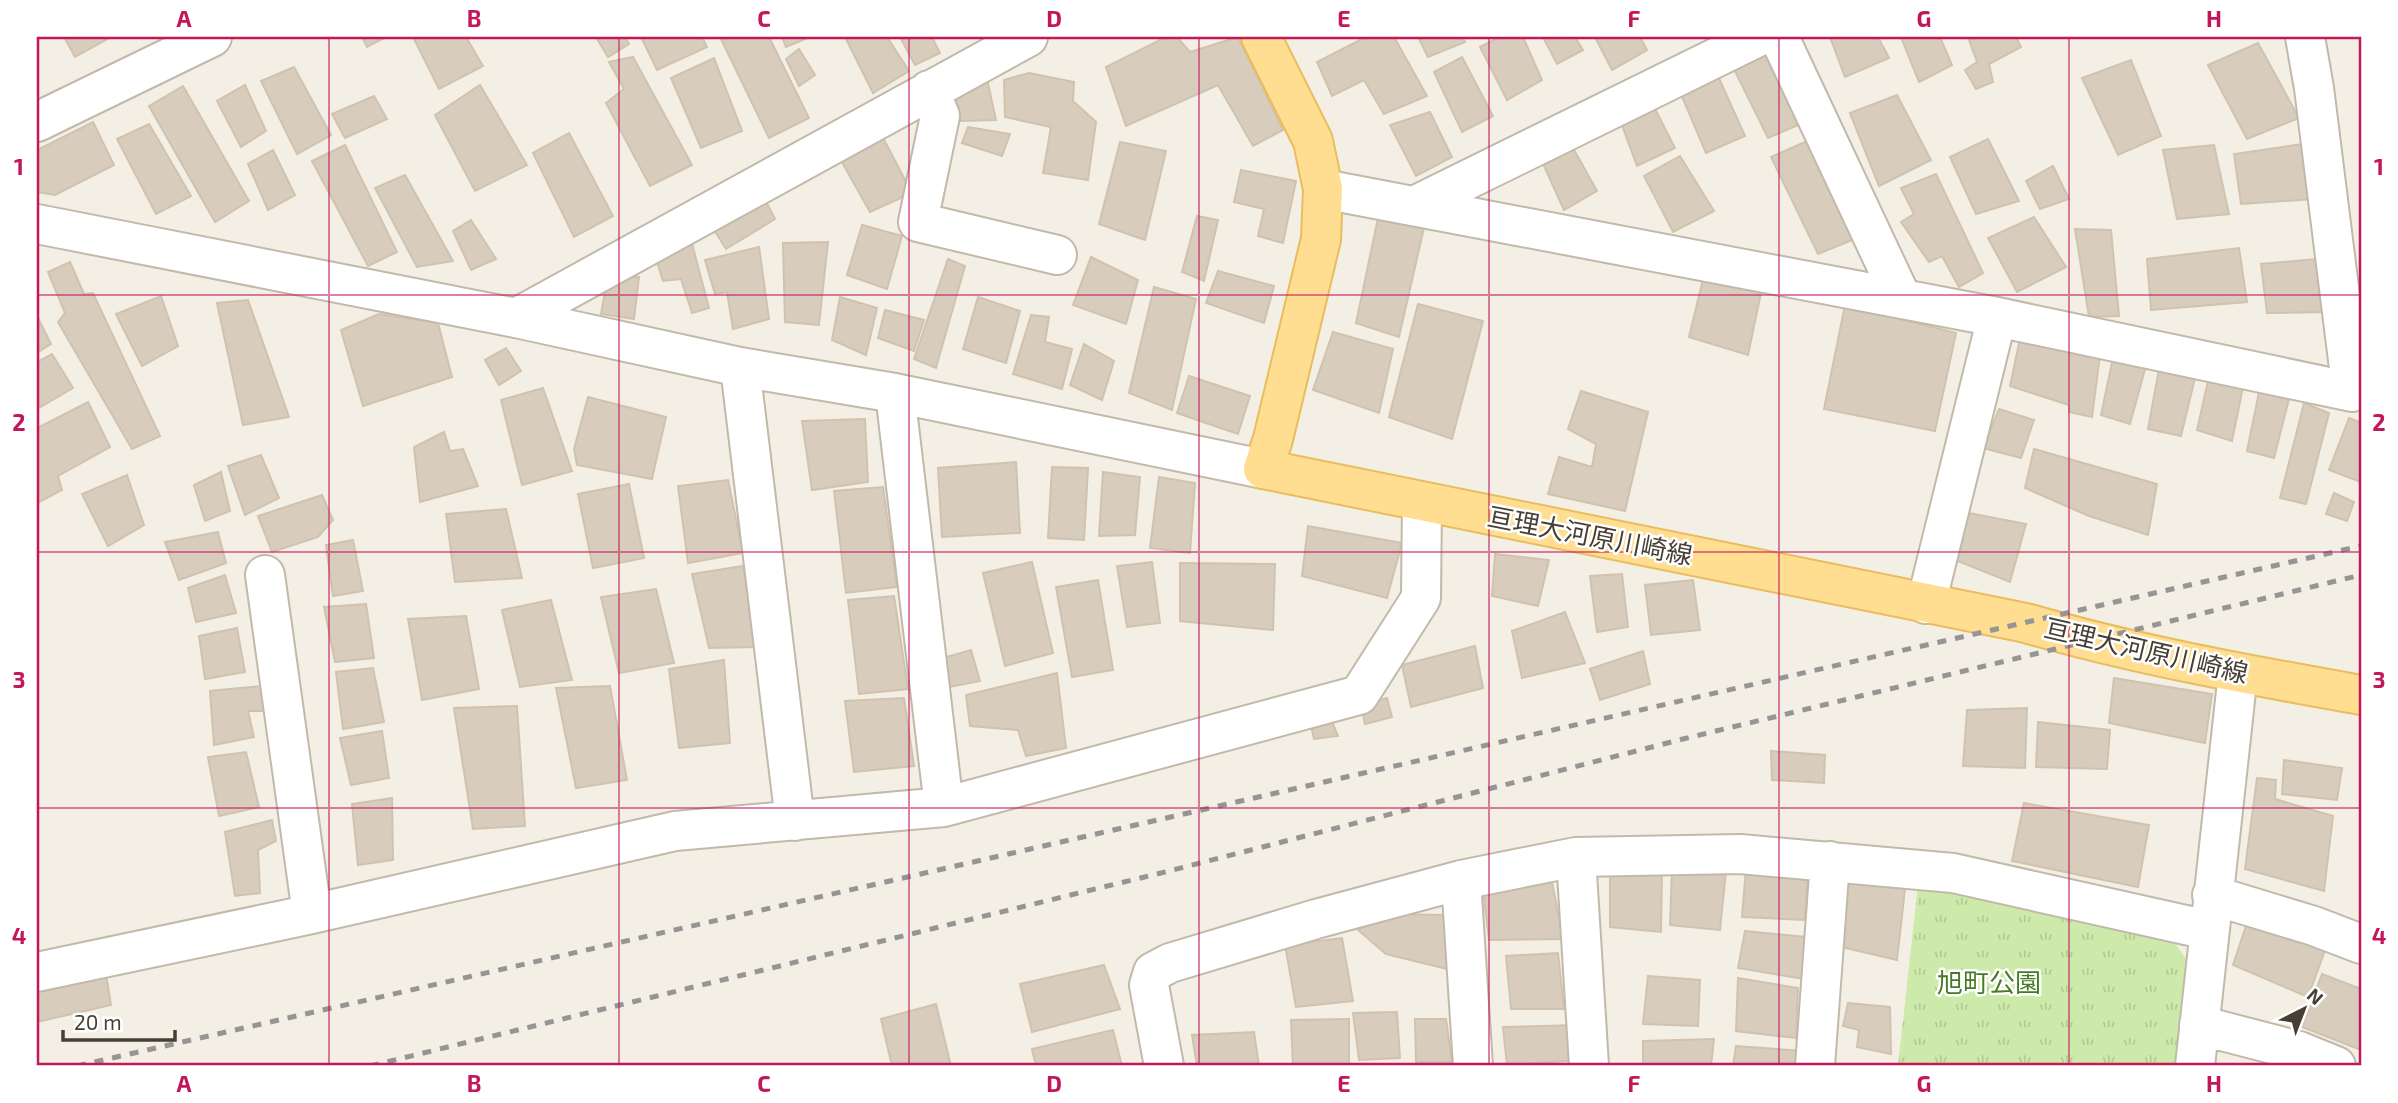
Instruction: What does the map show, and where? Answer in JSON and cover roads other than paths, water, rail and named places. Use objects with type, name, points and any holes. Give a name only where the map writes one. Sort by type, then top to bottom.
[{"type":"main road","points":[[1261,37],[1312,141],[1323,189],[1321,239],[1273,439],[1263,469]]},
{"type":"main road","name":"亘理大河原川崎線","points":[[1263,469],[2026,624],[2084,640],[2238,673],[2361,695]]},
{"type":"street","points":[[40,114],[212,37]]},
{"type":"street","points":[[516,318],[1028,37]]},
{"type":"street","points":[[1414,206],[1758,37]]},
{"type":"street","points":[[1779,37],[1902,299]]},
{"type":"street","points":[[1323,189],[1997,317],[2357,396],[2305,37]]},
{"type":"street","points":[[929,90],[940,116],[918,222],[1057,255]]},
{"type":"street","points":[[37,224],[516,318],[740,367],[895,393],[1263,469]]},
{"type":"street","points":[[1926,604],[1997,317]]},
{"type":"street","points":[[740,367],[795,821]]},
{"type":"street","points":[[895,393],[944,807]]},
{"type":"street","points":[[37,972],[312,914],[676,831],[944,807],[1359,695],[1421,598],[1422,503]]},
{"type":"street","points":[[265,575],[312,914]]},
{"type":"street","points":[[2194,1066],[2238,673]]},
{"type":"street","points":[[1164,1066],[1149,985],[1153,972],[1170,963],[1316,919],[1461,880],[1576,857],[1740,854],[1953,873],[2210,913],[2314,926],[2361,944]]},
{"type":"street","points":[[1576,857],[1589,1066]]},
{"type":"street","points":[[1815,1066],[1830,861]]},
{"type":"street","points":[[1461,880],[1473,1066]]},
{"type":"street","points":[[2199,1025],[2300,1051],[2336,1066]]},
{"type":"railway","points":[[77,1066],[2361,546]]},
{"type":"railway","points":[[370,1066],[1169,871],[1683,739],[2361,575]]},
{"type":"park label","name":"旭町公園","points":[[1989,983]]}]
